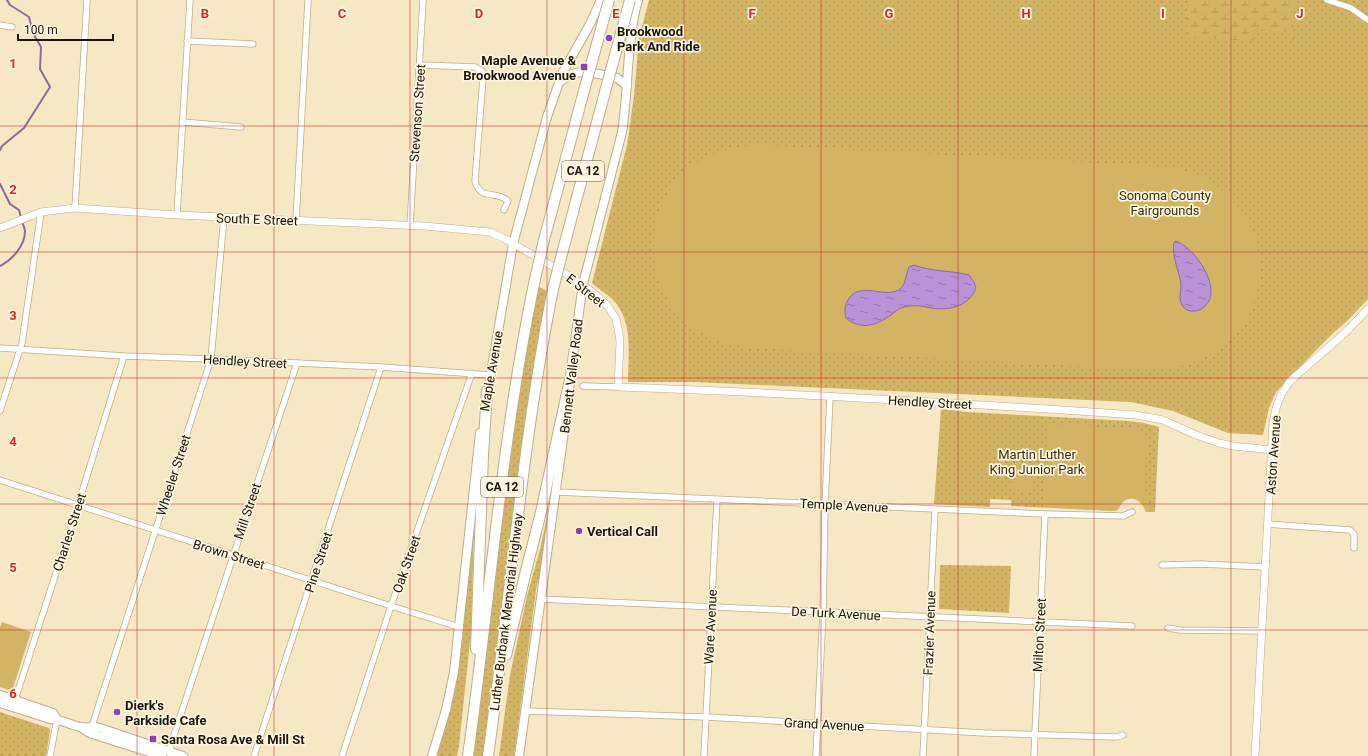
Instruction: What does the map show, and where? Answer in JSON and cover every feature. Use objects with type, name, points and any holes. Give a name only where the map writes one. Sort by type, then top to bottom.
[{"type":"highway","name":"Luther Burbank Memorial Highway","points":[[468,756],[511,411],[522,344],[544,240],[609,0]]},
{"type":"highway","name":"Luther Burbank Memorial Highway","points":[[488,756],[530,421],[540,358],[553,289],[630,0]]},
{"type":"highway","points":[[496,692],[538,526],[569,384]]},
{"type":"highway","points":[[476,696],[476,632],[487,391]]},
{"type":"main road","name":"Maple Avenue","points":[[432,756],[451,689],[479,438],[513,244],[547,117],[559,82],[601,0]]},
{"type":"main road","name":"Bennett Valley Road","points":[[519,756],[563,442],[569,384],[583,284],[619,145],[625,110],[632,26],[638,0]]},
{"type":"main road","points":[[559,82],[572,74],[585,71],[617,78],[627,86]]},
{"type":"main road","points":[[0,696],[14,704]]},
{"type":"main road","points":[[0,703],[14,704],[53,713],[57,719],[81,727],[92,726],[170,754],[183,756]]},
{"type":"main road","points":[[81,727],[86,732],[162,756]]},
{"type":"street","points":[[75,208],[87,0]]},
{"type":"street","points":[[177,215],[190,0]]},
{"type":"street","points":[[296,220],[308,0]]},
{"type":"street","name":"Stevenson Street","points":[[410,226],[423,0]]},
{"type":"street","points":[[1327,0],[1351,8],[1368,20]]},
{"type":"street","points":[[0,25],[12,27]]},
{"type":"street","points":[[187,41],[253,44]]},
{"type":"street","points":[[420,65],[476,67],[482,71],[483,78],[475,180],[478,189],[484,193],[502,196],[508,201],[504,210]]},
{"type":"street","points":[[182,122],[241,127]]},
{"type":"street","name":"South E Street","points":[[0,228],[41,212],[75,208],[177,215],[485,231],[499,236],[513,244]]},
{"type":"street","points":[[0,411],[22,343],[41,212]]},
{"type":"street","name":"Wheeler Street","points":[[92,726],[211,359],[224,217]]},
{"type":"street","name":"E Street","points":[[513,244],[583,284],[606,304],[616,320],[620,342],[618,387]]},
{"type":"street","name":"Aston Avenue","points":[[1255,756],[1273,423],[1276,408],[1281,395],[1290,382],[1346,332],[1368,309]]},
{"type":"street","name":"Hendley Street","points":[[0,348],[124,356],[381,367],[490,375]]},
{"type":"street","name":"Charles Street","points":[[14,704],[124,356]]},
{"type":"street","name":"Mill Street","points":[[170,754],[171,744],[297,363]]},
{"type":"street","name":"Pine Street","points":[[254,756],[381,367]]},
{"type":"street","name":"Oak Street","points":[[342,756],[391,606],[472,373]]},
{"type":"street","name":"Hendley Street","points":[[583,386],[830,396],[1136,415],[1163,420],[1196,435],[1219,443],[1237,447],[1272,450]]},
{"type":"street","points":[[816,756],[830,396]]},
{"type":"street","name":"Brown Street","points":[[0,480],[391,606],[459,626]]},
{"type":"street","name":"Temple Avenue","points":[[556,492],[1045,514],[1122,516],[1132,512]]},
{"type":"street","name":"Ware Avenue","points":[[704,756],[717,499]]},
{"type":"street","name":"Frazier Avenue","points":[[923,756],[934,510]]},
{"type":"street","name":"Milton Street","points":[[1034,756],[1045,514]]},
{"type":"street","points":[[1268,524],[1350,530],[1354,534],[1354,548]]},
{"type":"street","points":[[1162,565],[1201,564],[1265,567]]},
{"type":"street","name":"De Turk Avenue","points":[[540,599],[1132,626]]},
{"type":"street","points":[[1168,628],[1180,630],[1262,631]]},
{"type":"street","name":"Grand Avenue","points":[[525,711],[706,717],[1035,735],[1116,737],[1123,735]]},
{"type":"street","points":[[50,756],[57,719]]},
{"type":"green space","name":"Sonoma County Fairgrounds","points":[[649,0],[1368,0],[1368,299],[1276,392],[1269,408],[1263,435],[1228,433],[1173,411],[1131,402],[694,382],[628,382],[629,343],[623,315],[613,300],[592,283],[627,145],[634,96],[639,38]]},
{"type":"green space","points":[[1188,0],[1293,0],[1295,4],[1293,42],[1289,41],[1290,32],[1254,29],[1253,41],[1186,38]]},
{"type":"green space","points":[[758,145],[1153,166],[1190,172],[1220,188],[1239,208],[1252,231],[1259,256],[1259,283],[1252,308],[1237,331],[1216,351],[1208,356],[1191,363],[1174,367],[1146,370],[751,348],[725,342],[699,331],[680,316],[667,297],[658,275],[654,252],[655,229],[662,206],[673,185],[690,168],[713,154],[739,147]]},
{"type":"green space","points":[[538,286],[548,292],[526,412],[483,756],[473,756],[509,461],[527,344]]},
{"type":"green space","name":"Martin Luther King Junior Park","points":[[941,409],[967,412],[1128,421],[1159,427],[1155,512],[1146,512],[1138,500],[1131,498],[1124,501],[1115,511],[1011,506],[1011,500],[990,499],[990,507],[934,504]]},
{"type":"green space","points":[[1071,424],[1104,429],[1135,428],[1144,435],[1148,446],[1143,480],[1150,512],[1146,512],[1141,502],[1131,498],[1124,501],[1115,511],[1044,507],[1048,425],[1056,426]]},
{"type":"green space","points":[[1011,465],[1034,466],[1033,491],[1010,490]]},
{"type":"green space","points":[[475,497],[471,632],[459,746],[457,756],[437,756],[457,677]]},
{"type":"green space","points":[[546,522],[514,756],[499,756],[510,675],[527,596]]},
{"type":"green space","points":[[940,565],[1011,566],[1009,613],[939,609]]},
{"type":"green space","points":[[2,622],[31,632],[12,691],[0,687],[0,627]]},
{"type":"green space","points":[[0,712],[49,728],[50,731],[46,756],[0,756]]},
{"type":"water","points":[[1175,241],[1183,245],[1198,260],[1209,280],[1211,290],[1210,299],[1204,307],[1199,310],[1187,310],[1181,303],[1181,282],[1173,249]]},
{"type":"water","points":[[914,265],[928,269],[969,275],[976,288],[969,299],[952,308],[939,309],[922,306],[905,307],[880,322],[869,325],[857,324],[846,318],[846,304],[853,294],[866,290],[888,292],[895,291],[903,286],[909,267]]},
{"type":"waterway","points":[[0,150],[2,146],[24,128],[50,87],[40,69],[41,47],[33,33],[29,17],[10,5],[7,0]]},
{"type":"waterway","points":[[0,184],[10,204],[19,210],[21,218]]},
{"type":"waterway","points":[[0,266],[17,252],[23,242],[25,231],[22,222]]},
{"type":"place","name":"Brookwood Park And Ride","points":[[609,38]]},
{"type":"place","name":"Maple Avenue & Brookwood Avenue","points":[[584,67]]},
{"type":"place","name":"Vertical Call","points":[[579,531]]},
{"type":"place","name":"Dierk's Parkside Cafe","points":[[117,712]]},
{"type":"place","name":"Santa Rosa Ave & Mill St","points":[[153,739]]}]
